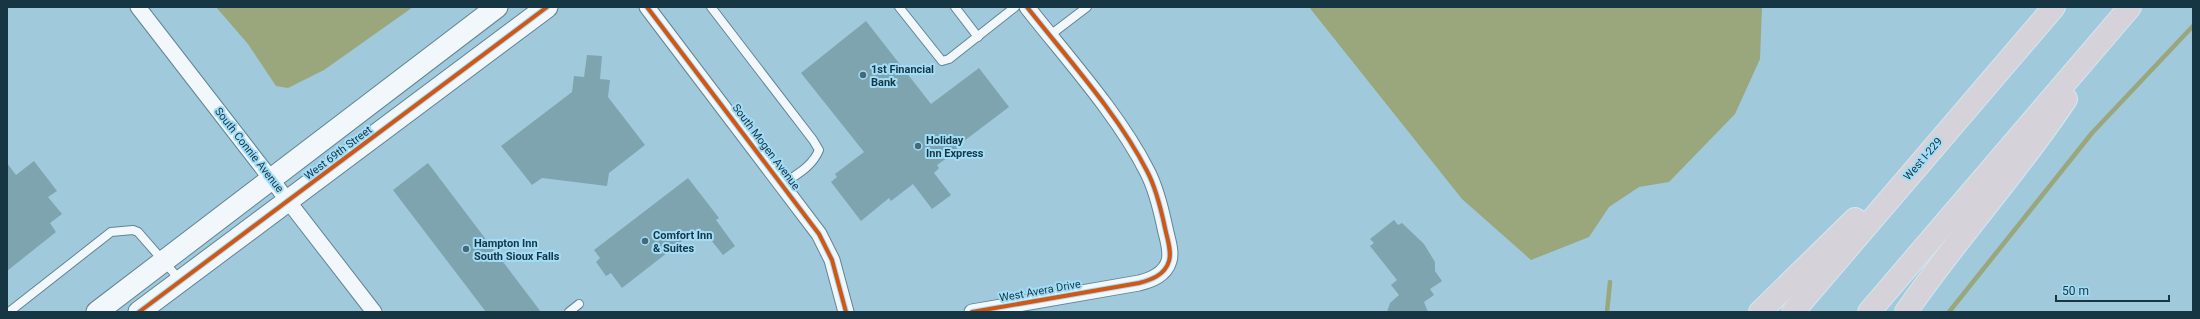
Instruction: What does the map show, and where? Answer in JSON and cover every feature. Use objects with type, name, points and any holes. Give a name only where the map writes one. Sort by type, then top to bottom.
[{"type":"highway","name":"West I-229","points":[[1793,312],[2054,7]]},
{"type":"highway","points":[[1869,312],[2130,7]]},
{"type":"highway","points":[[1906,312],[1968,228],[2046,129],[2115,25]]},
{"type":"highway","points":[[1760,312],[1890,185],[1981,92]]},
{"type":"street","name":"South Connie Avenue","points":[[138,7],[374,312]]},
{"type":"street","name":"West 69th Street","points":[[97,312],[497,7]]},
{"type":"street","name":"West 69th Street","points":[[139,312],[547,7]]},
{"type":"street","name":"South Mogen Avenue","points":[[646,7],[783,184],[819,234],[832,260],[846,312]]},
{"type":"street","name":"West Avera Drive","points":[[972,312],[1111,288],[1153,279],[1163,272],[1169,262],[1170,251],[1162,212],[1148,172],[1126,134],[1027,7]]},
{"type":"lane","points":[[711,7],[813,140],[819,150],[815,159],[808,167],[783,184]]},
{"type":"lane","points":[[899,7],[942,61],[949,59],[1016,7]]},
{"type":"lane","points":[[955,7],[978,37]]},
{"type":"lane","points":[[1049,36],[1087,7]]},
{"type":"lane","points":[[8,312],[111,232],[132,230],[138,232],[181,280]]},
{"type":"lane","points":[[569,312],[579,304]]},
{"type":"shaded area","points":[[216,7],[413,7],[324,70],[288,88],[276,86],[248,44]]},
{"type":"shaded area","points":[[1309,7],[1762,7],[1760,59],[1735,114],[1669,182],[1639,187],[1609,207],[1589,237],[1531,260],[1462,199]]},
{"type":"building","points":[[866,21],[931,104],[979,68],[1009,107],[956,147],[958,150],[937,165],[939,168],[934,173],[951,195],[932,209],[913,184],[891,201],[889,198],[861,221],[831,182],[837,177],[835,174],[864,152],[801,73]]},
{"type":"building","points":[[587,55],[602,56],[600,79],[610,80],[608,97],[645,145],[609,173],[607,186],[542,178],[532,185],[501,146],[572,92],[574,76],[584,77]]},
{"type":"building","points":[[34,161],[57,191],[48,197],[62,214],[50,223],[56,232],[7,271],[7,163],[16,175]]},
{"type":"building","name":"Hampton Inn South Sioux Falls","points":[[428,163],[541,312],[486,312],[393,190]]},
{"type":"building","name":"Comfort Inn & Suites","points":[[688,178],[719,218],[716,220],[735,246],[723,255],[703,230],[702,231],[699,228],[622,288],[611,273],[606,276],[596,262],[600,258],[594,250]]},
{"type":"building","points":[[1394,220],[1398,225],[1402,223],[1424,244],[1435,262],[1435,271],[1442,281],[1430,289],[1434,295],[1424,302],[1428,312],[1387,312],[1390,303],[1399,295],[1391,285],[1397,280],[1370,246],[1374,243],[1370,239]]},
{"type":"waterway","points":[[1949,312],[2092,133],[2193,26]]},
{"type":"waterway","points":[[1607,312],[1610,282]]},
{"type":"cycle path","points":[[139,312],[547,7]]},
{"type":"cycle path","points":[[647,7],[819,234],[832,260],[846,312]]},
{"type":"cycle path","points":[[972,312],[1144,282],[1161,273],[1167,266],[1170,257],[1169,244],[1156,191],[1135,150],[1122,128],[1107,108],[1027,7]]},
{"type":"place","name":"1st Financial Bank","points":[[863,75]]},
{"type":"place","name":"Holiday Inn Express","points":[[918,146]]},
{"type":"place","name":"Comfort Inn & Suites","points":[[645,241]]},
{"type":"place","name":"Hampton Inn South Sioux Falls","points":[[466,249]]}]
